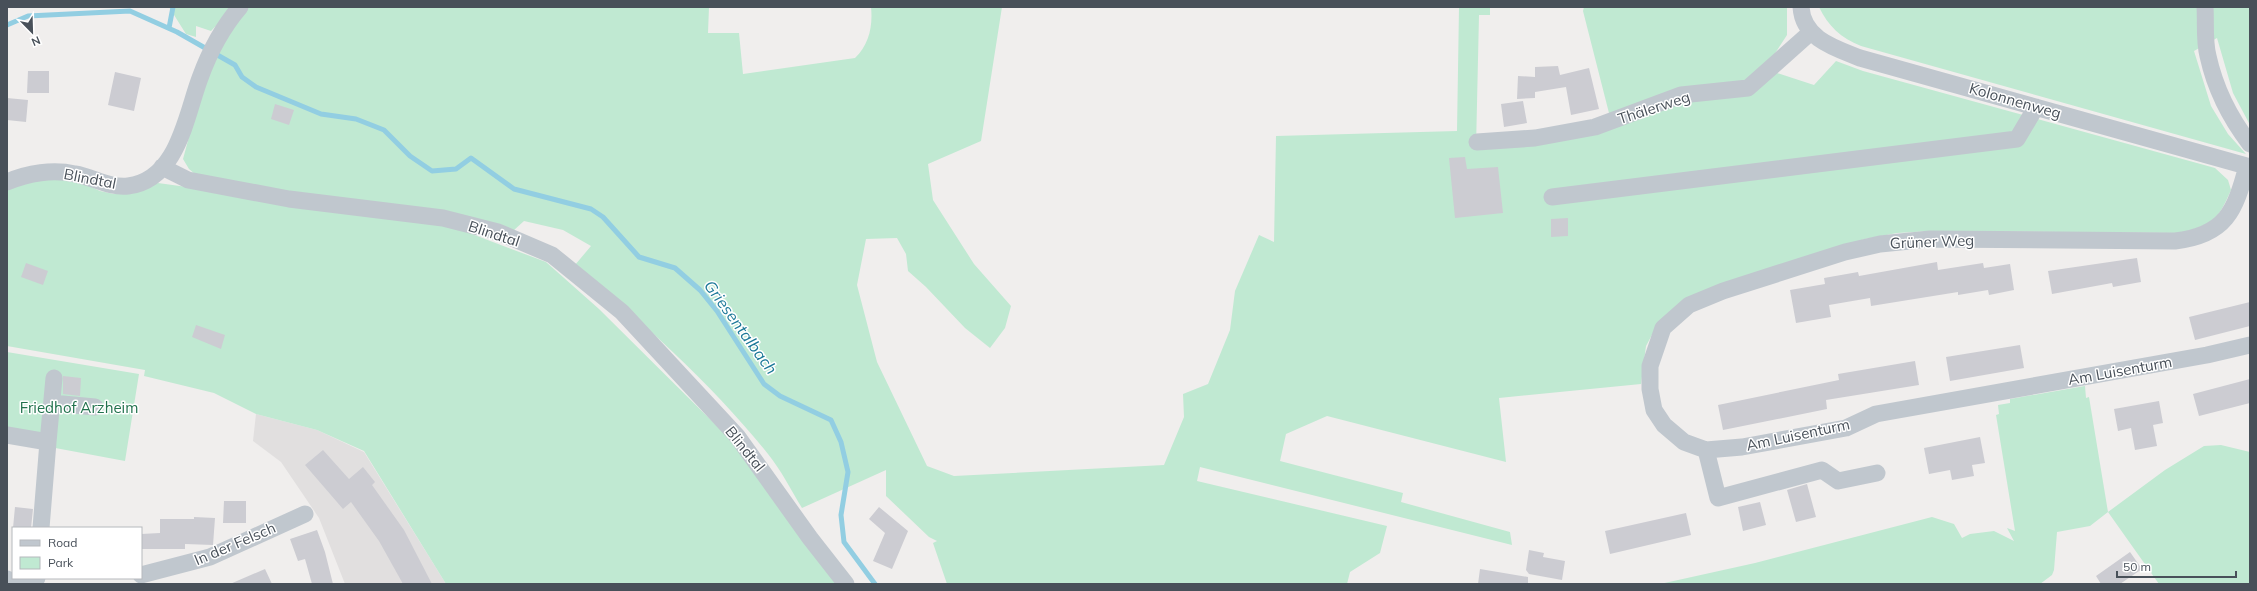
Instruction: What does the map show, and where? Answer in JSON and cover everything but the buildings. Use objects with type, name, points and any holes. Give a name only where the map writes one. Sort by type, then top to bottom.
[{"type":"street","points":[[162,167],[177,146],[212,51],[240,7]]},
{"type":"street","name":"Kolonnenweg","points":[[1801,7],[1802,15],[1811,32],[1825,45],[1860,58],[2248,167]]},
{"type":"street","points":[[2205,7],[2207,55],[2222,96],[2235,124],[2250,144]]},
{"type":"street","name":"Thälerweg","points":[[1477,142],[1535,138],[1595,127],[1681,95],[1748,88],[1811,32]]},
{"type":"street","points":[[1552,197],[2017,139],[2036,107]]},
{"type":"street","name":"Blindtal","points":[[7,182],[25,175],[40,172],[75,174],[111,185],[128,186],[146,179],[162,167],[188,180],[260,194],[444,218],[498,232],[552,254],[622,312],[738,436],[810,538],[846,584]]},
{"type":"street","name":"Grüner Weg","points":[[1675,436],[1664,425],[1654,410],[1650,389],[1650,366],[1662,328],[1689,305],[1723,291],[1845,252],[1904,241],[1938,239],[2189,240],[2219,226],[2230,215],[2239,198],[2248,167]]},
{"type":"street","name":"Am Luisenturm","points":[[1675,436],[1692,446],[1706,450],[1742,447],[1846,428],[1876,414],[2199,357],[2250,345]]},
{"type":"street","points":[[41,527],[54,378]]},
{"type":"street","points":[[52,403],[95,407]]},
{"type":"street","points":[[7,435],[48,442]]},
{"type":"street","points":[[1706,450],[1718,498],[1822,470],[1838,481],[1877,473]]},
{"type":"street","name":"In der Felsch","points":[[142,575],[210,557],[305,514]]},
{"type":"street","points":[[7,579],[16,584]]},
{"type":"shaded area","points":[[256,414],[317,430],[364,452],[446,584],[345,584],[319,518],[281,462],[253,441]]},
{"type":"green space","points":[[169,7],[234,7],[211,31],[196,26],[196,37],[186,34]]},
{"type":"green space","points":[[247,7],[709,7],[708,33],[739,33],[743,74],[855,58],[864,47],[869,35],[871,28],[871,7],[1002,7],[981,141],[928,164],[933,200],[974,264],[1011,306],[1005,328],[990,348],[965,328],[926,287],[908,271],[906,254],[897,238],[866,239],[857,285],[877,362],[927,466],[954,476],[1164,465],[1184,417],[1183,394],[1208,384],[1230,330],[1235,291],[1259,235],[1274,242],[1276,136],[1457,131],[1459,7],[1490,7],[1490,15],[1479,15],[1476,148],[1684,99],[1777,73],[1814,85],[1836,61],[1863,71],[2215,168],[2228,180],[2231,190],[2222,208],[2214,219],[2208,223],[2182,233],[1930,231],[1897,233],[1865,239],[1726,282],[1654,331],[1646,346],[1641,384],[1499,398],[1506,462],[1327,416],[1286,434],[1280,461],[1403,493],[1401,502],[1510,532],[1512,545],[1200,467],[1197,481],[1387,526],[1380,553],[1350,572],[1347,584],[947,584],[933,543],[937,541],[929,537],[886,496],[886,470],[802,508],[773,460],[724,403],[676,355],[575,265],[591,246],[563,230],[524,221],[513,231],[275,193],[196,175],[189,169],[183,159],[209,63]]},
{"type":"green space","points":[[1584,7],[1787,7],[1787,35],[1768,64],[1747,82],[1610,117],[1583,11]]},
{"type":"green space","points":[[1819,7],[2250,7],[2250,125],[2233,93],[2217,38],[2194,51],[2211,106],[2228,134],[2246,154],[1861,46],[1847,39],[1836,31]]},
{"type":"green space","points":[[30,178],[76,180],[100,191],[114,194],[131,191],[158,183],[420,219],[464,231],[546,262],[599,309],[728,437],[840,584],[446,584],[364,451],[317,430],[256,414],[214,393],[144,376],[145,370],[7,346],[7,187]]},
{"type":"green space","name":"Friedhof Arzheim","points":[[7,352],[139,374],[125,461],[7,439]]},
{"type":"green space","points":[[2085,386],[2086,398],[2089,397],[2108,512],[2090,526],[2057,532],[2054,570],[2052,575],[2040,584],[1660,584],[1755,563],[1932,517],[1954,524],[1962,538],[1970,534],[1994,531],[2014,541],[2007,528],[2015,531],[1996,415],[1999,414],[1998,405],[2010,403],[2010,399]]},
{"type":"green space","points":[[2221,445],[2250,452],[2250,584],[2159,584],[2108,512],[2165,470],[2204,446]]},
{"type":"waterway","points":[[169,28],[173,7]]},
{"type":"waterway","name":"Griesentalbach","points":[[7,25],[28,16],[130,11],[177,32],[235,65],[242,77],[256,87],[321,114],[356,119],[384,130],[410,156],[432,171],[456,169],[471,158],[514,189],[591,209],[603,217],[639,257],[675,268],[700,290],[717,311],[764,384],[780,396],[831,420],[841,442],[848,472],[841,515],[844,542],[875,584]]}]
